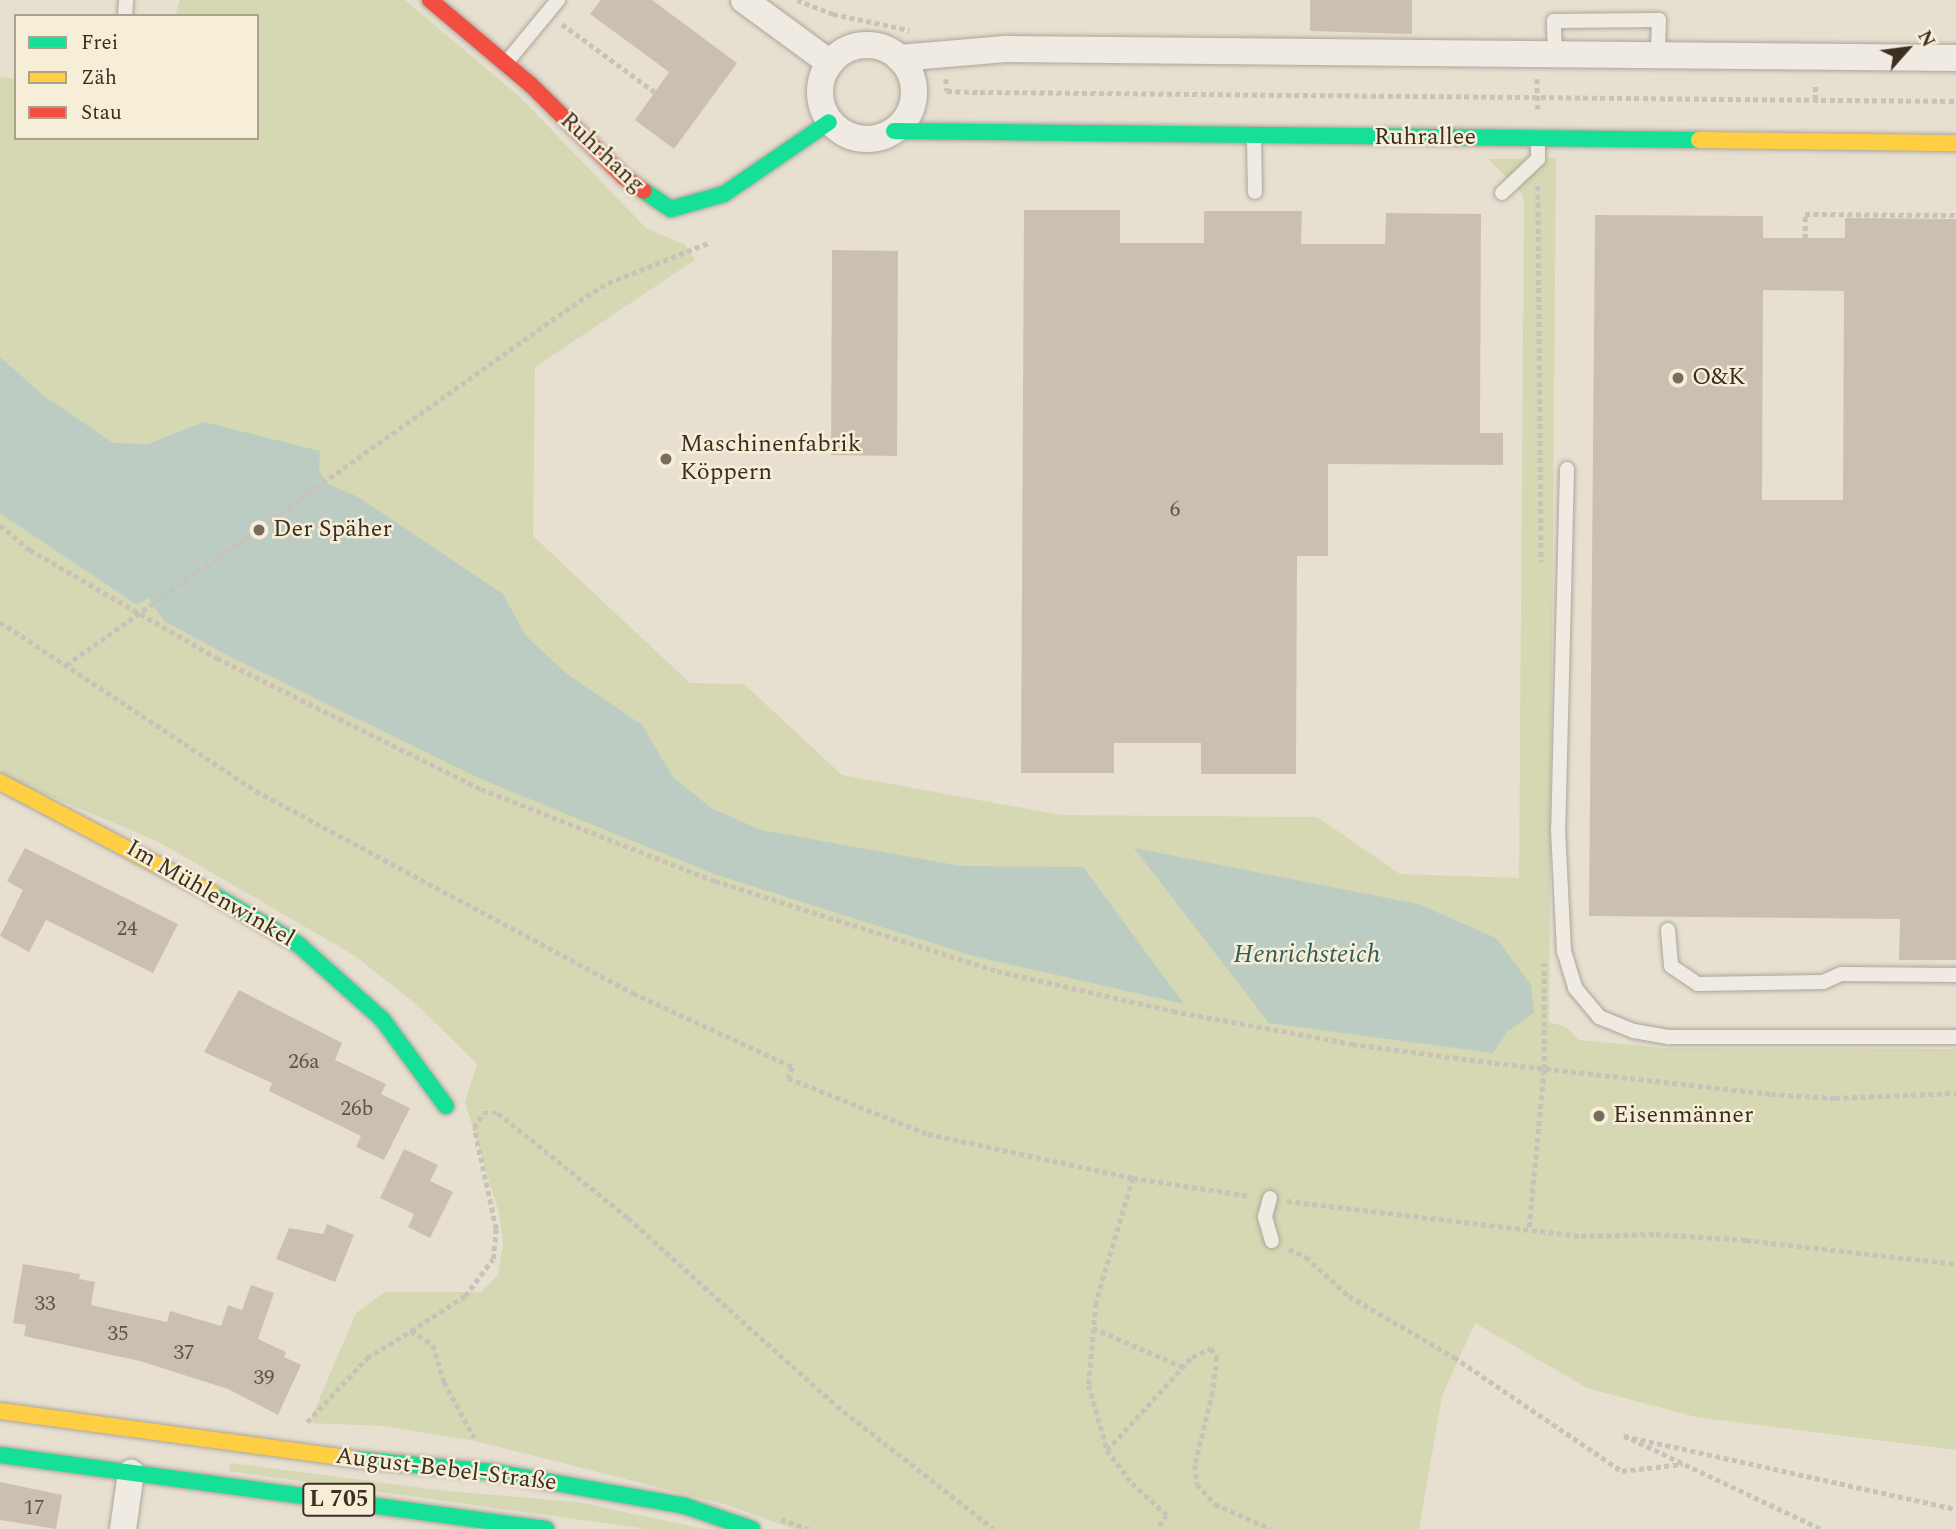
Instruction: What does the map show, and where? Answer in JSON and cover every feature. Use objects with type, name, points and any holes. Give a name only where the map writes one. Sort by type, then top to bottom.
[{"type":"street","name":"Ruhrhang","points":[[430,0],[506,63],[624,177],[671,209],[724,194],[829,122]]},
{"type":"street","points":[[744,0],[830,64]]},
{"type":"street","points":[[829,122],[820,87],[830,64],[863,45],[899,58],[1006,49],[1956,58]]},
{"type":"street","points":[[894,131],[906,119],[914,93],[910,74],[899,58]]},
{"type":"street","name":"Ruhrallee","points":[[829,122],[858,138],[880,137],[894,131],[1956,143]]},
{"type":"street","name":"Im Mühlenwinkel","points":[[0,782],[146,855],[298,944],[382,1019],[446,1106]]},
{"type":"street","name":"August-Bebel-Straße","points":[[0,1411],[136,1428],[295,1453],[493,1472],[685,1506],[752,1529]]},
{"type":"street","points":[[123,1529],[136,1428]]},
{"type":"street","name":"August-Bebel-Straße","points":[[0,1455],[546,1529]]},
{"type":"lane","points":[[506,63],[558,0]]},
{"type":"lane","points":[[1254,136],[1255,192]]},
{"type":"lane","points":[[1502,193],[1538,159],[1538,139]]},
{"type":"lane","points":[[1567,469],[1558,829],[1564,951],[1575,988],[1599,1017],[1634,1031],[1669,1037],[1956,1037]]},
{"type":"lane","points":[[1668,930],[1671,966],[1698,984],[1823,982],[1841,974],[1956,975]]},
{"type":"lane","points":[[1270,1199],[1265,1217],[1272,1241]]},
{"type":"path","points":[[548,13],[655,92]]},
{"type":"path","points":[[1538,139],[1538,97],[1546,54]]},
{"type":"path","name":"Ruhrallee","points":[[947,91],[1956,101]]},
{"type":"path","points":[[1805,239],[1805,214],[1956,215]]},
{"type":"path","points":[[66,665],[153,606],[579,301],[608,283],[708,243]]},
{"type":"path","points":[[0,525],[30,550],[140,615],[481,789],[715,881],[1037,981],[1352,1044],[1544,1069],[1835,1098],[1956,1093]]},
{"type":"path","points":[[0,622],[256,790],[633,993],[793,1067],[788,1078],[928,1133],[1133,1178],[1270,1199],[1529,1227],[1581,1236],[1656,1234],[1746,1240],[1956,1264]]},
{"type":"path","points":[[1529,1227],[1544,1069],[1545,1022]]},
{"type":"path","points":[[295,1453],[307,1422],[345,1378],[379,1349],[465,1296],[493,1259],[496,1229],[474,1128],[483,1113],[498,1113],[628,1218],[837,1406],[994,1529]]},
{"type":"path","points":[[1133,1178],[1093,1328],[1089,1385],[1107,1450],[1132,1483],[1167,1515],[1157,1529]]},
{"type":"path","points":[[1272,1241],[1306,1258],[1349,1296],[1454,1357],[1622,1471],[1683,1464]]},
{"type":"path","points":[[1093,1328],[1183,1367]]},
{"type":"path","points":[[411,1331],[433,1345],[444,1382],[493,1472]]},
{"type":"path","points":[[1107,1450],[1183,1367],[1203,1349],[1212,1349],[1217,1357],[1195,1465],[1196,1484],[1215,1504],[1271,1529]]},
{"type":"path","points":[[1820,1529],[1624,1436],[1956,1509]]},
{"type":"green space","points":[[180,0],[405,0],[520,97],[646,228],[685,245],[695,260],[535,367],[533,536],[690,683],[744,684],[842,775],[1061,815],[1317,817],[1400,874],[1519,878],[1524,203],[1521,192],[1488,159],[1556,158],[1549,1022],[1566,1027],[1579,1040],[1665,1048],[1956,1049],[1956,1450],[1696,1417],[1587,1388],[1475,1323],[1442,1396],[1419,1529],[793,1529],[728,1505],[475,1441],[384,1426],[309,1423],[356,1313],[385,1292],[481,1292],[498,1275],[503,1244],[499,1213],[465,1102],[477,1064],[416,1004],[355,956],[159,842],[0,775],[0,77],[14,79],[14,140],[259,140],[259,14],[176,14]]},
{"type":"green space","points":[[230,1463],[446,1491],[578,1502],[704,1529],[647,1529],[229,1471]]},
{"type":"water","name":"Henrichsteich","points":[[0,357],[43,395],[113,443],[148,444],[204,422],[320,451],[319,468],[326,483],[358,497],[503,594],[525,635],[567,674],[642,725],[673,777],[711,808],[761,830],[961,866],[1083,867],[1184,1004],[977,957],[714,874],[483,780],[225,654],[164,621],[148,598],[137,605],[0,513]]},
{"type":"water","name":"Henrichsteich","points":[[1134,848],[1418,904],[1496,938],[1531,985],[1534,1013],[1508,1031],[1493,1053],[1269,1023]]},
{"type":"building","points":[[601,0],[652,0],[737,63],[674,149],[635,120],[669,72],[590,14]]},
{"type":"building","points":[[1310,0],[1412,0],[1412,34],[1310,31]]},
{"type":"building","points":[[1024,210],[1120,210],[1120,243],[1204,243],[1204,211],[1302,211],[1301,244],[1385,244],[1386,213],[1481,214],[1480,433],[1503,433],[1503,465],[1328,464],[1328,556],[1297,556],[1296,774],[1201,774],[1201,743],[1114,743],[1114,773],[1021,773]]},
{"type":"building","points":[[1595,215],[1763,216],[1763,238],[1845,238],[1845,218],[1956,219],[1956,960],[1899,960],[1900,919],[1589,916]],"holes":[[[1763,290],[1844,291],[1843,500],[1762,500]]]},
{"type":"building","points":[[832,250],[898,251],[897,456],[831,455]]},
{"type":"building","points":[[25,848],[178,924],[153,973],[46,920],[29,952],[0,936],[23,890],[7,881]]},
{"type":"building","points":[[239,990],[342,1043],[335,1060],[386,1084],[381,1094],[410,1108],[384,1160],[356,1147],[361,1136],[269,1091],[272,1083],[204,1052]]},
{"type":"building","points":[[404,1149],[438,1165],[430,1181],[453,1192],[430,1238],[408,1227],[414,1214],[380,1198]]},
{"type":"building","points":[[327,1224],[354,1235],[335,1282],[276,1259],[289,1228],[323,1234]]},
{"type":"building","points":[[23,1264],[80,1274],[79,1279],[95,1282],[91,1305],[167,1322],[170,1311],[221,1326],[228,1305],[242,1310],[251,1285],[274,1293],[258,1339],[286,1352],[284,1357],[301,1365],[278,1415],[228,1389],[140,1361],[24,1336],[26,1325],[13,1323]]},
{"type":"building","points":[[0,1482],[62,1495],[56,1529],[0,1520]]},
{"type":"traffic: fast","points":[[644,191],[671,209],[724,194],[829,122]]},
{"type":"traffic: fast","points":[[894,131],[1699,140]]},
{"type":"traffic: fast","points":[[212,894],[298,944],[382,1019],[446,1106]]},
{"type":"traffic: fast","points":[[0,1455],[546,1529]]},
{"type":"traffic: fast","points":[[354,1459],[493,1472],[685,1506],[752,1529]]},
{"type":"traffic: slow","points":[[1699,140],[1956,143]]},
{"type":"traffic: slow","points":[[0,782],[212,894]]},
{"type":"traffic: slow","points":[[0,1411],[354,1459]]},
{"type":"traffic: jam","points":[[430,0],[531,85],[624,177],[644,191]]},
{"type":"place","name":"O&K","points":[[1678,378]]},
{"type":"place","name":"Maschinenfabrik Köppern","points":[[666,459]]},
{"type":"place","name":"Der Späher","points":[[259,530]]},
{"type":"place","name":"Eisenmänner","points":[[1599,1116]]}]
